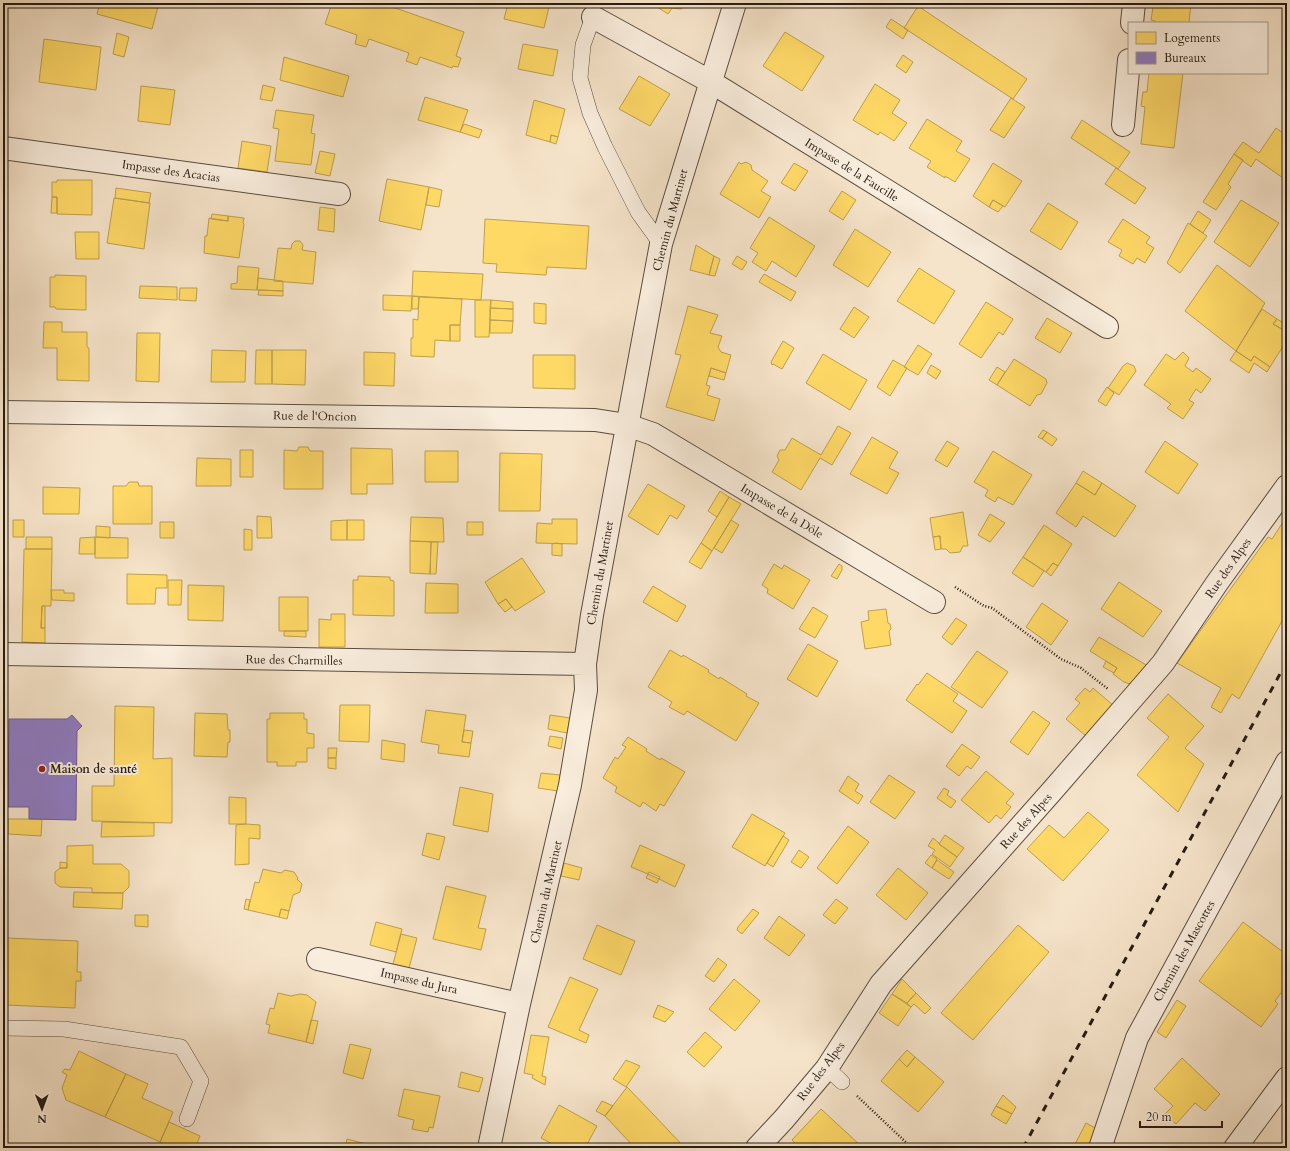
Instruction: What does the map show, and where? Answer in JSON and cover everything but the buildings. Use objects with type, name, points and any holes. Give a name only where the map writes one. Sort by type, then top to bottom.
[{"type":"street","name":"Chemin du Martinet","points":[[489,1148],[519,1004],[570,785],[586,690],[585,664],[592,615],[661,244],[735,3]]},
{"type":"street","points":[[1132,22],[1134,3]]},
{"type":"street","name":"Impasse de la Faucille","points":[[593,17],[711,82],[1107,327]]},
{"type":"street","points":[[1123,125],[1128,71]]},
{"type":"street","name":"Impasse des Acacias","points":[[3,148],[338,194]]},
{"type":"street","name":"Rue de l'Oncion","points":[[3,412],[595,420],[627,425]]},
{"type":"street","name":"Impasse de la Dôle","points":[[627,425],[653,434],[934,602]]},
{"type":"street","name":"Rue des Alpes","points":[[757,1148],[784,1119],[834,1075],[880,984],[1163,663],[1217,583],[1287,486]]},
{"type":"street","name":"Rue des Charmilles","points":[[3,654],[585,664]]},
{"type":"street","name":"Chemin des Mascottes","points":[[1100,1148],[1137,1038],[1287,762]]},
{"type":"street","name":"Impasse du Jura","points":[[318,959],[519,1004]]},
{"type":"street","points":[[1235,1148],[1287,1078]]},
{"type":"lane","points":[[593,17],[583,46],[580,78],[590,113],[605,147],[638,212],[661,244]]},
{"type":"lane","points":[[3,1028],[64,1029],[181,1047],[201,1081],[188,1119]]},
{"type":"path","points":[[952,585],[984,606],[992,608],[1061,659],[1081,668],[1128,704]]},
{"type":"path","points":[[834,1075],[912,1148]]},
{"type":"railway","points":[[1023,1148],[1287,661]]},
{"type":"place","name":"Maison de santé","points":[[42,769]]}]
